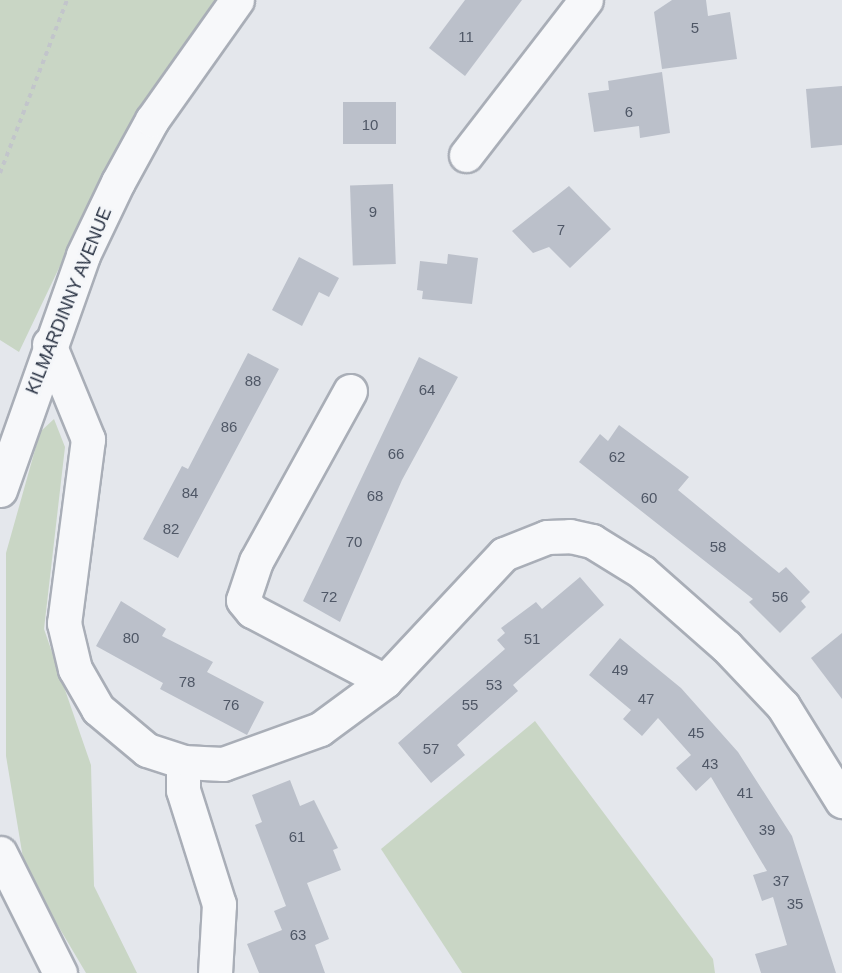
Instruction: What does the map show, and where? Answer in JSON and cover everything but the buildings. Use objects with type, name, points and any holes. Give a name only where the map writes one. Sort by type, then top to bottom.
[{"type":"street","name":"KILMARDINNY AVENUE","points":[[0,490],[49,344],[83,255],[152,120],[237,0]]},
{"type":"street","points":[[466,155],[586,0]]},
{"type":"street","points":[[49,344],[78,405],[88,439],[64,623],[75,669],[98,710],[121,732],[147,750],[183,762],[223,764],[266,753],[320,729],[385,681],[504,554],[547,537],[592,541],[642,572],[726,646],[783,706],[842,801]]},
{"type":"street","points":[[350,391],[256,561],[243,600],[252,611],[385,681]]},
{"type":"street","points":[[24,415],[53,395],[78,405]]},
{"type":"street","points":[[183,762],[183,790],[219,904],[215,973]]},
{"type":"street","points":[[0,853],[60,973]]},
{"type":"path","points":[[0,173],[67,0]]},
{"type":"green space","points":[[0,0],[230,0],[119,142],[19,352],[0,340]]},
{"type":"green space","points":[[54,419],[65,447],[44,629],[91,765],[94,886],[137,973],[86,973],[25,870],[6,756],[6,553],[40,432]]},
{"type":"green space","points":[[535,721],[713,959],[715,973],[462,973],[381,849]]}]
